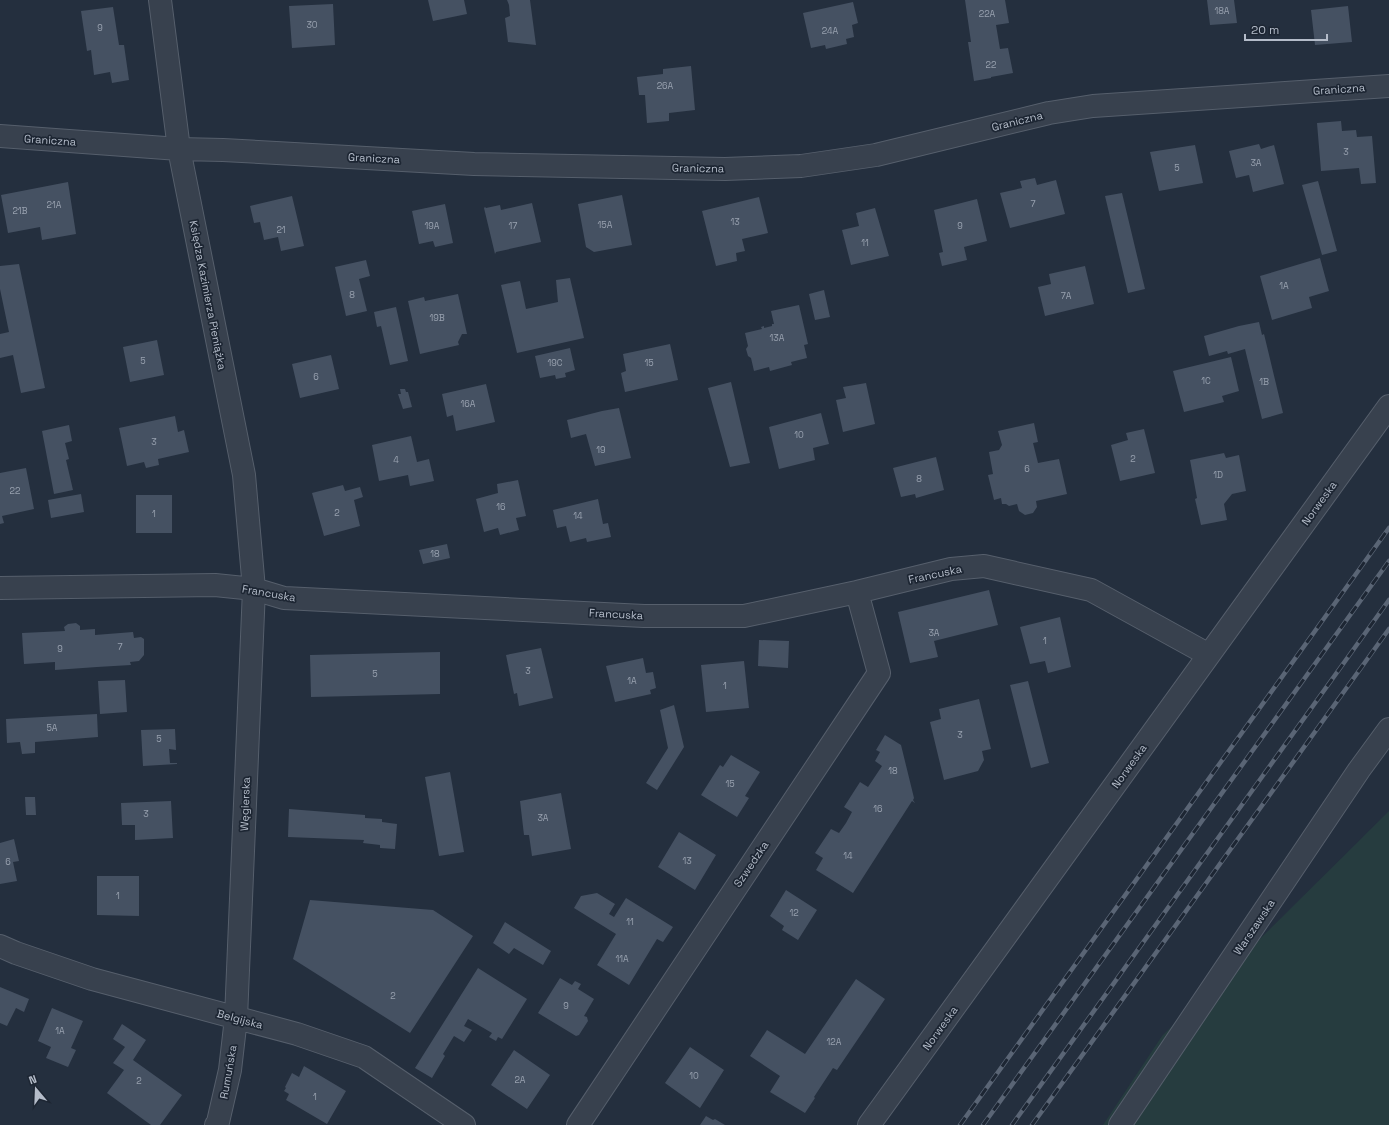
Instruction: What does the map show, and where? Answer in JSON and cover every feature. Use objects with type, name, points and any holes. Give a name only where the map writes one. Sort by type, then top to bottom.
[{"type":"street","name":"Księdza Kazimierza Pieniążka","points":[[160,0],[179,149],[244,475],[254,589]]},
{"type":"street","name":"Graniczna","points":[[0,136],[179,149],[223,150],[474,164],[725,169],[801,166],[876,155],[1049,113],[1093,106],[1389,86]]},
{"type":"street","name":"Norweska","points":[[869,1125],[1389,406]]},
{"type":"street","name":"Francuska","points":[[0,588],[215,585],[254,589],[284,598],[659,616],[744,616],[858,592],[951,570],[984,566],[1091,590],[1209,655]]},
{"type":"street","name":"Węgierska","points":[[236,1018],[254,589]]},
{"type":"street","name":"Szwedzka","points":[[578,1125],[879,673],[858,592]]},
{"type":"street","name":"Warszawska","points":[[1120,1125],[1359,770],[1389,729]]},
{"type":"street","name":"Belgijska","points":[[0,946],[92,979],[297,1034],[364,1057],[464,1125]]},
{"type":"street","name":"Rumuńska","points":[[216,1125],[230,1070],[236,1018]]},
{"type":"green space","points":[[1389,811],[1389,1125],[1103,1125],[1162,1036]]},
{"type":"building","points":[[428,0],[464,0],[467,14],[433,21]]},
{"type":"building","points":[[507,0],[530,0],[536,45],[508,42],[505,18],[510,16]]},
{"type":"building","points":[[965,0],[1005,0],[1009,23],[996,25],[1000,49],[1008,48],[1013,73],[974,81],[968,42],[971,42]]},
{"type":"building","points":[[1207,0],[1234,0],[1237,23],[1210,25]]},
{"type":"building","points":[[853,2],[858,23],[852,25],[854,37],[846,39],[847,44],[826,49],[825,45],[811,48],[803,13]]},
{"type":"building","points":[[333,4],[335,45],[292,48],[289,6]]},
{"type":"building","points":[[1348,6],[1352,42],[1315,45],[1311,10]]},
{"type":"building","points":[[113,7],[119,45],[124,45],[129,80],[112,83],[110,72],[94,75],[91,50],[87,51],[81,11]]},
{"type":"building","points":[[691,66],[695,110],[669,113],[669,121],[647,123],[645,95],[639,95],[637,77],[663,74],[663,69]]},
{"type":"building","points":[[1341,121],[1342,131],[1356,130],[1357,137],[1372,136],[1376,183],[1361,184],[1359,168],[1321,171],[1317,123]]},
{"type":"building","points":[[1259,144],[1261,149],[1274,145],[1284,184],[1253,192],[1249,175],[1236,178],[1229,151]]},
{"type":"building","points":[[1195,145],[1203,183],[1159,191],[1150,152]]},
{"type":"building","points":[[1035,178],[1037,185],[1056,180],[1065,214],[1010,228],[1000,193],[1022,188],[1020,181]]},
{"type":"building","points":[[1318,181],[1337,251],[1322,255],[1302,185]]},
{"type":"building","points":[[68,182],[76,234],[42,240],[40,227],[8,233],[1,195]]},
{"type":"building","points":[[1122,193],[1145,289],[1128,293],[1105,196]]},
{"type":"building","points":[[622,195],[632,245],[594,252],[586,247],[578,204]]},
{"type":"building","points":[[292,196],[304,246],[281,251],[278,237],[264,240],[260,222],[254,223],[250,206]]},
{"type":"building","points":[[759,197],[768,233],[742,239],[745,251],[736,253],[737,261],[716,266],[702,211]]},
{"type":"building","points":[[977,199],[987,241],[964,247],[967,260],[942,266],[939,253],[943,252],[934,210]]},
{"type":"building","points":[[532,203],[541,242],[496,252],[495,254],[484,208],[500,205],[501,210]]},
{"type":"building","points":[[445,204],[453,243],[435,247],[433,241],[419,244],[412,211]]},
{"type":"building","points":[[875,208],[889,256],[851,265],[842,230],[859,226],[856,213]]},
{"type":"building","points":[[1320,258],[1329,291],[1309,297],[1312,308],[1272,320],[1260,276]]},
{"type":"building","points":[[366,260],[370,276],[359,279],[367,311],[346,316],[335,267]]},
{"type":"building","points":[[19,264],[45,388],[21,393],[13,355],[0,358],[0,334],[9,332],[0,289],[0,266]]},
{"type":"building","points":[[1085,266],[1094,304],[1045,316],[1038,287],[1051,284],[1049,274]]},
{"type":"building","points":[[570,278],[584,338],[517,353],[501,285],[520,281],[526,309],[558,302],[556,280]]},
{"type":"building","points":[[824,290],[830,317],[815,320],[809,294]]},
{"type":"building","points":[[458,294],[467,334],[462,334],[458,342],[459,345],[420,354],[408,301],[424,297],[425,301]]},
{"type":"building","points":[[799,305],[808,344],[804,345],[807,358],[791,362],[792,365],[770,371],[769,367],[754,371],[751,358],[748,356],[746,349],[748,346],[745,333],[762,329],[761,327],[764,326],[764,328],[772,326],[772,324],[774,324],[771,311]]},
{"type":"building","points":[[396,307],[408,361],[390,365],[381,326],[377,327],[374,312]]},
{"type":"building","points":[[1259,322],[1262,335],[1264,334],[1283,413],[1262,419],[1245,349],[1228,354],[1227,351],[1209,356],[1204,336]]},
{"type":"building","points":[[157,340],[164,375],[130,382],[123,347]]},
{"type":"building","points":[[670,344],[678,380],[625,392],[621,373],[626,371],[623,354]]},
{"type":"building","points":[[570,348],[575,370],[565,373],[566,377],[556,379],[555,375],[540,378],[535,356]]},
{"type":"building","points":[[331,355],[339,389],[300,398],[292,364]]},
{"type":"building","points":[[1231,357],[1239,391],[1222,396],[1224,402],[1184,412],[1173,371]]},
{"type":"building","points":[[731,382],[750,463],[730,467],[708,388]]},
{"type":"building","points":[[866,383],[875,424],[843,432],[836,400],[846,398],[843,387]]},
{"type":"building","points":[[486,384],[495,422],[456,431],[453,415],[447,417],[442,394]]},
{"type":"building","points":[[400,389],[405,389],[406,392],[408,392],[412,407],[403,409],[398,394],[401,394]]},
{"type":"building","points":[[619,408],[631,458],[595,466],[586,434],[571,438],[567,420]]},
{"type":"building","points":[[821,413],[829,444],[813,448],[815,460],[779,469],[769,427]]},
{"type":"building","points":[[175,416],[178,432],[184,430],[189,452],[158,459],[159,465],[146,468],[144,462],[127,466],[119,428]]},
{"type":"building","points":[[1034,423],[1038,442],[1033,443],[1038,463],[1059,459],[1067,494],[1036,501],[1037,507],[1033,513],[1025,515],[1019,511],[1017,504],[1009,506],[1002,504],[1001,498],[994,500],[988,475],[993,474],[989,452],[999,450],[1002,445],[998,431]]},
{"type":"building","points":[[69,425],[72,441],[65,443],[69,459],[66,460],[73,490],[54,494],[42,431]]},
{"type":"building","points":[[1144,429],[1155,473],[1120,481],[1111,445],[1128,440],[1126,433]]},
{"type":"building","points":[[411,436],[417,462],[429,459],[434,481],[410,486],[408,475],[379,481],[372,445]]},
{"type":"building","points":[[1224,453],[1226,458],[1239,455],[1246,491],[1232,494],[1224,504],[1227,520],[1201,525],[1195,499],[1197,498],[1190,460]]},
{"type":"building","points":[[936,457],[944,490],[916,498],[915,494],[901,497],[893,468]]},
{"type":"building","points":[[26,468],[34,509],[2,516],[4,523],[0,524],[0,473]]},
{"type":"building","points":[[518,480],[526,516],[516,518],[519,530],[500,535],[498,528],[484,532],[476,499],[498,493],[497,484]]},
{"type":"building","points":[[343,485],[345,491],[360,487],[363,497],[354,500],[360,526],[324,536],[312,493]]},
{"type":"building","points":[[81,494],[84,512],[51,518],[48,500]]},
{"type":"building","points":[[136,495],[172,495],[172,533],[136,533]]},
{"type":"building","points":[[598,499],[603,524],[608,523],[611,537],[587,542],[586,538],[570,542],[566,526],[557,528],[553,510]]},
{"type":"building","points":[[447,544],[450,558],[423,564],[419,550]]},
{"type":"building","points":[[989,590],[998,625],[934,641],[938,657],[910,663],[898,612]]},
{"type":"building","points":[[1060,617],[1071,667],[1048,673],[1045,661],[1030,664],[1020,627]]},
{"type":"building","points":[[76,623],[80,626],[80,630],[95,629],[95,635],[133,632],[134,638],[141,637],[144,639],[144,655],[139,661],[130,662],[131,665],[55,670],[55,662],[24,664],[22,633],[65,631],[64,627],[68,624]]},
{"type":"building","points":[[759,640],[789,641],[788,668],[758,666]]},
{"type":"building","points":[[541,648],[553,698],[519,706],[517,693],[514,694],[506,655]]},
{"type":"building","points":[[440,652],[440,694],[311,697],[310,655]]},
{"type":"building","points":[[643,658],[646,673],[653,672],[656,688],[650,690],[651,694],[615,702],[606,666]]},
{"type":"building","points":[[744,661],[749,708],[706,712],[701,665]]},
{"type":"building","points":[[125,680],[127,712],[100,714],[98,681]]},
{"type":"building","points":[[1028,681],[1049,763],[1031,768],[1010,685]]},
{"type":"building","points":[[979,699],[991,749],[982,751],[984,760],[978,771],[944,780],[930,722],[941,719],[939,709]]},
{"type":"building","points":[[674,705],[684,747],[657,790],[646,783],[668,748],[660,710]]},
{"type":"building","points":[[97,714],[98,737],[35,742],[35,753],[22,754],[20,742],[7,743],[6,719]]},
{"type":"building","points":[[175,729],[176,750],[169,749],[170,763],[177,764],[143,766],[141,730]]},
{"type":"building","points":[[885,735],[901,745],[914,798],[913,800],[915,803],[912,801],[853,893],[816,870],[823,858],[815,853],[831,829],[839,833],[846,823],[852,812],[844,807],[860,782],[868,787],[882,766],[875,761],[880,752],[876,750]]},
{"type":"building","points":[[731,755],[760,772],[745,796],[749,798],[737,817],[701,795],[720,765],[723,767]]},
{"type":"building","points":[[450,772],[464,852],[439,856],[425,777]]},
{"type":"building","points":[[561,793],[571,849],[532,856],[529,835],[524,835],[520,801]]},
{"type":"building","points":[[25,797],[35,797],[36,815],[26,815]]},
{"type":"building","points":[[171,801],[173,838],[135,840],[135,825],[122,825],[121,803]]},
{"type":"building","points":[[289,809],[365,815],[365,818],[382,819],[382,822],[397,824],[395,849],[380,848],[380,845],[363,843],[364,840],[288,837]]},
{"type":"building","points":[[679,832],[716,855],[695,890],[658,867]]},
{"type":"building","points":[[14,839],[19,861],[13,862],[17,881],[0,884],[0,843]]},
{"type":"building","points":[[97,876],[139,876],[139,916],[97,915]]},
{"type":"building","points":[[786,890],[817,910],[798,940],[782,930],[784,926],[770,916]]},
{"type":"building","points":[[597,893],[615,904],[609,914],[614,917],[626,898],[673,927],[663,942],[657,939],[629,985],[597,965],[616,934],[574,908],[581,896]]},
{"type":"building","points":[[310,900],[433,910],[473,936],[410,1033],[293,959]]},
{"type":"building","points":[[505,922],[551,951],[543,965],[514,948],[509,954],[493,943]]},
{"type":"building","points":[[478,968],[527,999],[502,1039],[498,1037],[496,1041],[489,1037],[492,1033],[468,1019],[464,1026],[472,1030],[464,1042],[454,1036],[443,1054],[445,1056],[432,1078],[415,1068]]},
{"type":"building","points":[[560,978],[572,985],[575,981],[581,984],[578,989],[594,999],[584,1016],[587,1017],[588,1021],[579,1035],[576,1036],[538,1013]]},
{"type":"building","points":[[856,979],[885,999],[837,1070],[833,1068],[805,1113],[770,1092],[780,1076],[750,1056],[767,1030],[805,1054]]},
{"type":"building","points":[[0,987],[29,999],[24,1012],[16,1008],[7,1026],[0,1023]]},
{"type":"building","points":[[52,1008],[83,1021],[71,1048],[76,1050],[68,1067],[46,1058],[51,1047],[38,1041]]},
{"type":"building","points":[[122,1024],[146,1040],[133,1060],[182,1095],[160,1125],[151,1125],[107,1093],[124,1070],[113,1063],[125,1047],[113,1039]]},
{"type":"building","points":[[690,1047],[724,1070],[700,1108],[665,1083]]},
{"type":"building","points":[[514,1050],[550,1075],[527,1109],[491,1085]]},
{"type":"building","points":[[304,1066],[346,1091],[327,1124],[286,1100],[289,1094],[284,1091],[292,1073],[299,1077]]},
{"type":"building","points":[[706,1116],[713,1120],[715,1119],[725,1125],[700,1125]]},
{"type":"railway","points":[[960,1125],[1389,528]]},
{"type":"railway","points":[[983,1125],[1389,561]]},
{"type":"railway","points":[[1012,1125],[1389,600]]},
{"type":"railway","points":[[1032,1125],[1389,629]]}]
